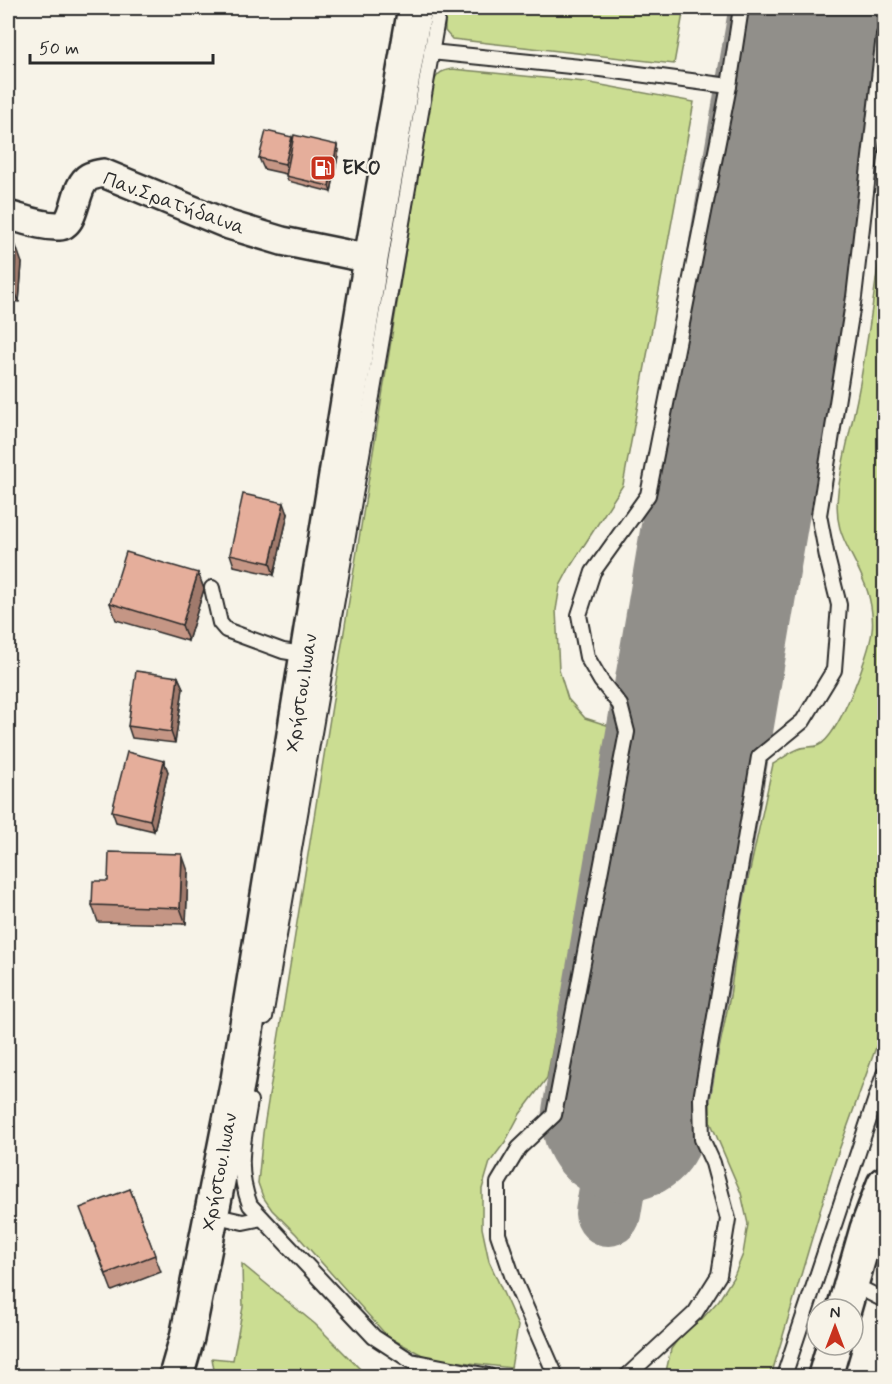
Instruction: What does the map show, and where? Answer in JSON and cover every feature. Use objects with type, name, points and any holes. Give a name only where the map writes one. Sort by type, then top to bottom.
[{"type":"street","name":"Χρήστου.Ιωαν","points":[[176,1377],[187,1338],[238,1080],[371,259],[415,8]]},
{"type":"street","name":"Παν.Σρατήδαινα","points":[[8,215],[62,226],[69,222],[80,188],[89,177],[103,173],[229,225],[282,241],[371,259]]},
{"type":"street","points":[[848,1296],[872,1231],[885,1184]]},
{"type":"street","points":[[825,1377],[831,1357]]},
{"type":"lane","points":[[262,1032],[438,8]]},
{"type":"lane","points":[[556,1377],[513,1278],[498,1234],[498,1183],[519,1148],[554,1115],[627,732],[620,705],[601,681],[587,657],[579,615],[593,572],[648,495],[729,86],[741,8]]},
{"type":"lane","points":[[627,1377],[695,1313],[719,1275],[728,1219],[712,1163],[702,1139],[701,1099],[759,757],[803,721],[834,670],[839,605],[819,515],[854,297],[885,35]]},
{"type":"lane","points":[[431,52],[578,66],[729,86]]},
{"type":"lane","points":[[212,588],[220,623],[226,630],[284,651],[308,654]]},
{"type":"lane","points":[[784,1377],[885,1074]]},
{"type":"lane","points":[[252,1090],[240,1164],[243,1188],[250,1205],[374,1337],[411,1361],[489,1377]]},
{"type":"lane","points":[[212,1215],[243,1222],[262,1218]]},
{"type":"lane","points":[[848,1296],[885,1300]]},
{"type":"green space","points":[[445,8],[684,8],[674,64],[452,39],[445,31]]},
{"type":"green space","points":[[452,69],[585,82],[694,102],[623,485],[570,567],[560,586],[556,610],[559,670],[568,699],[585,718],[613,727],[547,1078],[520,1114],[505,1142],[490,1162],[482,1189],[482,1228],[489,1261],[518,1326],[511,1368],[428,1358],[388,1337],[272,1210],[263,1197],[258,1183],[263,1133],[432,87],[439,74]]},
{"type":"green space","points":[[884,227],[884,1025],[834,1164],[771,1376],[665,1376],[671,1349],[684,1331],[701,1320],[719,1300],[734,1276],[743,1254],[748,1224],[741,1193],[710,1121],[710,1093],[730,996],[742,907],[773,764],[797,749],[817,746],[827,738],[844,711],[860,674],[870,642],[872,619],[870,600],[840,530],[837,507],[842,467],[856,406]]},
{"type":"green space","points":[[242,1264],[315,1324],[367,1376],[215,1376],[212,1358],[233,1360],[243,1307]]},
{"type":"building","points":[[266,131],[292,137],[285,164],[259,158]]},
{"type":"building","points":[[294,135],[337,145],[329,186],[286,176]]},
{"type":"building","points":[[8,246],[16,246],[13,286],[8,285]]},
{"type":"building","points":[[243,494],[284,503],[270,563],[230,554]]},
{"type":"building","points":[[126,552],[198,573],[182,625],[110,603]]},
{"type":"building","points":[[136,671],[178,677],[171,732],[128,726]]},
{"type":"building","points":[[127,752],[164,761],[150,820],[112,811]]},
{"type":"building","points":[[109,852],[182,854],[180,908],[92,905],[93,881],[108,881]]},
{"type":"building","points":[[130,1189],[155,1255],[106,1274],[80,1208]]},
{"type":"taxiway","points":[[608,1213],[624,1119]]},
{"type":"runway","points":[[624,1119],[812,8]]},
{"type":"place","name":"EKO","points":[[323,168]]}]
